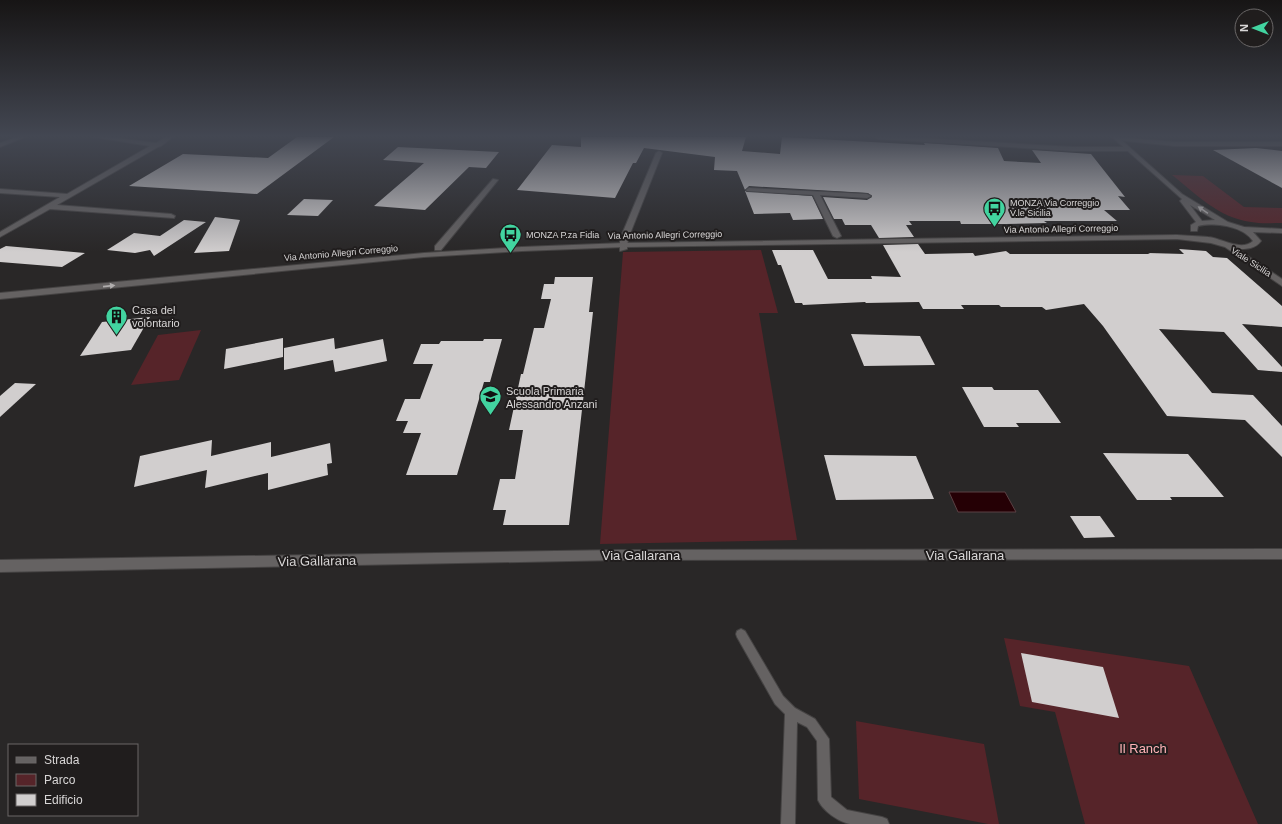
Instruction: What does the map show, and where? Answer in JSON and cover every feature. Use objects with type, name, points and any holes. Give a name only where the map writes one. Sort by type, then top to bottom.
[{"type":"street","points":[[0,235],[105,175]]},
{"type":"street","points":[[624,245],[650,175]]},
{"type":"street","points":[[1158,175],[1180,195],[1226,224],[1251,234],[1255,243]]},
{"type":"street","points":[[438,248],[495,180]]},
{"type":"street","points":[[749,190],[867,196]]},
{"type":"street","points":[[0,191],[70,196]]},
{"type":"street","points":[[815,193],[837,236]]},
{"type":"street","points":[[1180,195],[1197,226],[1200,236],[1212,241],[1240,247],[1282,237]]},
{"type":"street","points":[[50,207],[171,216]]},
{"type":"street","name":"Via Antonio Allegri Correggio","points":[[0,296],[424,255],[522,249],[837,236],[1157,233],[1197,226],[1226,224]]},
{"type":"street","points":[[1238,228],[1282,231]]},
{"type":"street","name":"Via Antonio Allegri Correggio","points":[[0,290],[438,248],[1177,238],[1212,241]]},
{"type":"street","name":"Viale Sicilia","points":[[1255,243],[1253,249],[1255,255],[1281,282]]},
{"type":"street","name":"Viale Sicilia","points":[[1223,244],[1246,257],[1281,282]]},
{"type":"street","name":"Via Gallarana","points":[[0,566],[619,555],[1282,554]]},
{"type":"lane","points":[[741,634],[779,700],[791,712],[811,724],[823,739],[825,800],[844,816],[882,824]]},
{"type":"lane","points":[[788,824],[791,712]]},
{"type":"green space","points":[[1173,175],[1203,176],[1244,207],[1282,208],[1282,223],[1255,223],[1239,220],[1218,210]]},
{"type":"green space","points":[[761,250],[778,313],[759,313],[797,540],[600,544],[623,252]]},
{"type":"green space","points":[[201,330],[179,380],[131,385],[158,335]]},
{"type":"green space","name":"Il Ranch","points":[[1004,638],[1189,666],[1258,824],[1085,824],[1055,712],[1020,706]]},
{"type":"green space","points":[[856,721],[984,744],[999,824],[988,824],[859,799]]},
{"type":"shaded area","points":[[949,492],[1005,492],[1016,512],[958,512]]},
{"type":"building","points":[[147,175],[282,175],[257,194],[129,186]]},
{"type":"building","points":[[410,175],[460,175],[425,210],[374,206]]},
{"type":"building","points":[[528,175],[627,175],[615,198],[517,190]]},
{"type":"building","points":[[739,175],[1108,175],[1125,197],[1118,196],[1130,210],[1104,210],[1117,221],[1044,221],[1047,223],[961,224],[960,221],[909,221],[912,225],[906,225],[914,237],[879,238],[871,225],[845,225],[842,219],[834,219],[823,197],[867,200],[872,197],[868,193],[749,186],[745,190]]},
{"type":"building","points":[[1259,175],[1282,175],[1282,188]]},
{"type":"building","points":[[745,191],[812,196],[823,219],[793,220],[790,213],[754,214]]},
{"type":"building","points":[[304,199],[333,200],[318,216],[287,215]]},
{"type":"building","points":[[215,217],[240,220],[229,251],[194,253]]},
{"type":"building","points":[[184,220],[206,222],[154,256],[150,250],[135,253],[107,250],[134,233],[160,236]]},
{"type":"building","points":[[918,244],[925,254],[973,253],[975,256],[1006,251],[1010,254],[1184,254],[1179,249],[1206,251],[1213,257],[1227,258],[1282,306],[1282,327],[1242,324],[1282,367],[1282,372],[1258,370],[1224,332],[1159,329],[1212,393],[1253,395],[1282,426],[1282,457],[1245,420],[1167,416],[1103,326],[1084,304],[1046,310],[1042,307],[1001,307],[999,305],[961,305],[964,309],[923,309],[919,302],[865,302],[803,305],[802,303],[795,303],[781,265],[778,265],[772,250],[813,250],[828,279],[872,279],[871,276],[901,277],[883,245]]},
{"type":"building","points":[[6,246],[85,253],[62,267],[0,262],[0,249]]},
{"type":"building","points":[[555,277],[593,277],[589,312],[593,312],[569,525],[503,525],[506,510],[493,510],[500,479],[515,479],[523,430],[509,430],[521,374],[523,374],[534,328],[544,328],[551,299],[541,299],[544,284],[554,284]]},
{"type":"building","name":"Casa del volontario","points":[[150,317],[131,350],[80,356],[102,322]]},
{"type":"building","points":[[851,334],[920,336],[935,365],[864,366]]},
{"type":"building","points":[[283,338],[283,357],[224,369],[226,349]]},
{"type":"building","points":[[334,338],[335,349],[383,339],[387,361],[335,372],[333,360],[284,370],[284,348]]},
{"type":"building","points":[[484,339],[502,339],[490,382],[484,382],[457,475],[406,475],[421,433],[403,433],[408,421],[396,421],[405,399],[420,399],[433,364],[413,364],[421,344],[439,344],[441,341],[483,341]]},
{"type":"building","points":[[15,383],[36,384],[0,417],[0,396]]},
{"type":"building","points":[[962,387],[992,387],[994,390],[1038,390],[1061,423],[1016,423],[1019,427],[984,427]]},
{"type":"building","points":[[212,440],[211,456],[271,442],[271,457],[330,443],[332,463],[327,464],[328,475],[268,490],[268,473],[205,488],[207,470],[134,487],[140,456]]},
{"type":"building","points":[[1103,453],[1188,454],[1224,497],[1170,497],[1172,500],[1137,500]]},
{"type":"building","points":[[824,455],[916,456],[934,499],[836,500]]},
{"type":"building","points":[[1070,516],[1100,516],[1115,537],[1084,538]]},
{"type":"building","points":[[1021,653],[1103,667],[1119,718],[1032,702]]},
{"type":"place","name":"MONZA Via Correggio V.le Sicilia","points":[[994,228]]},
{"type":"place","name":"MONZA P.za Fidia","points":[[511,254]]},
{"type":"place","name":"Casa del volontario","points":[[116,336]]},
{"type":"place","name":"Scuola Primaria Alessandro Anzani","points":[[491,416]]}]
